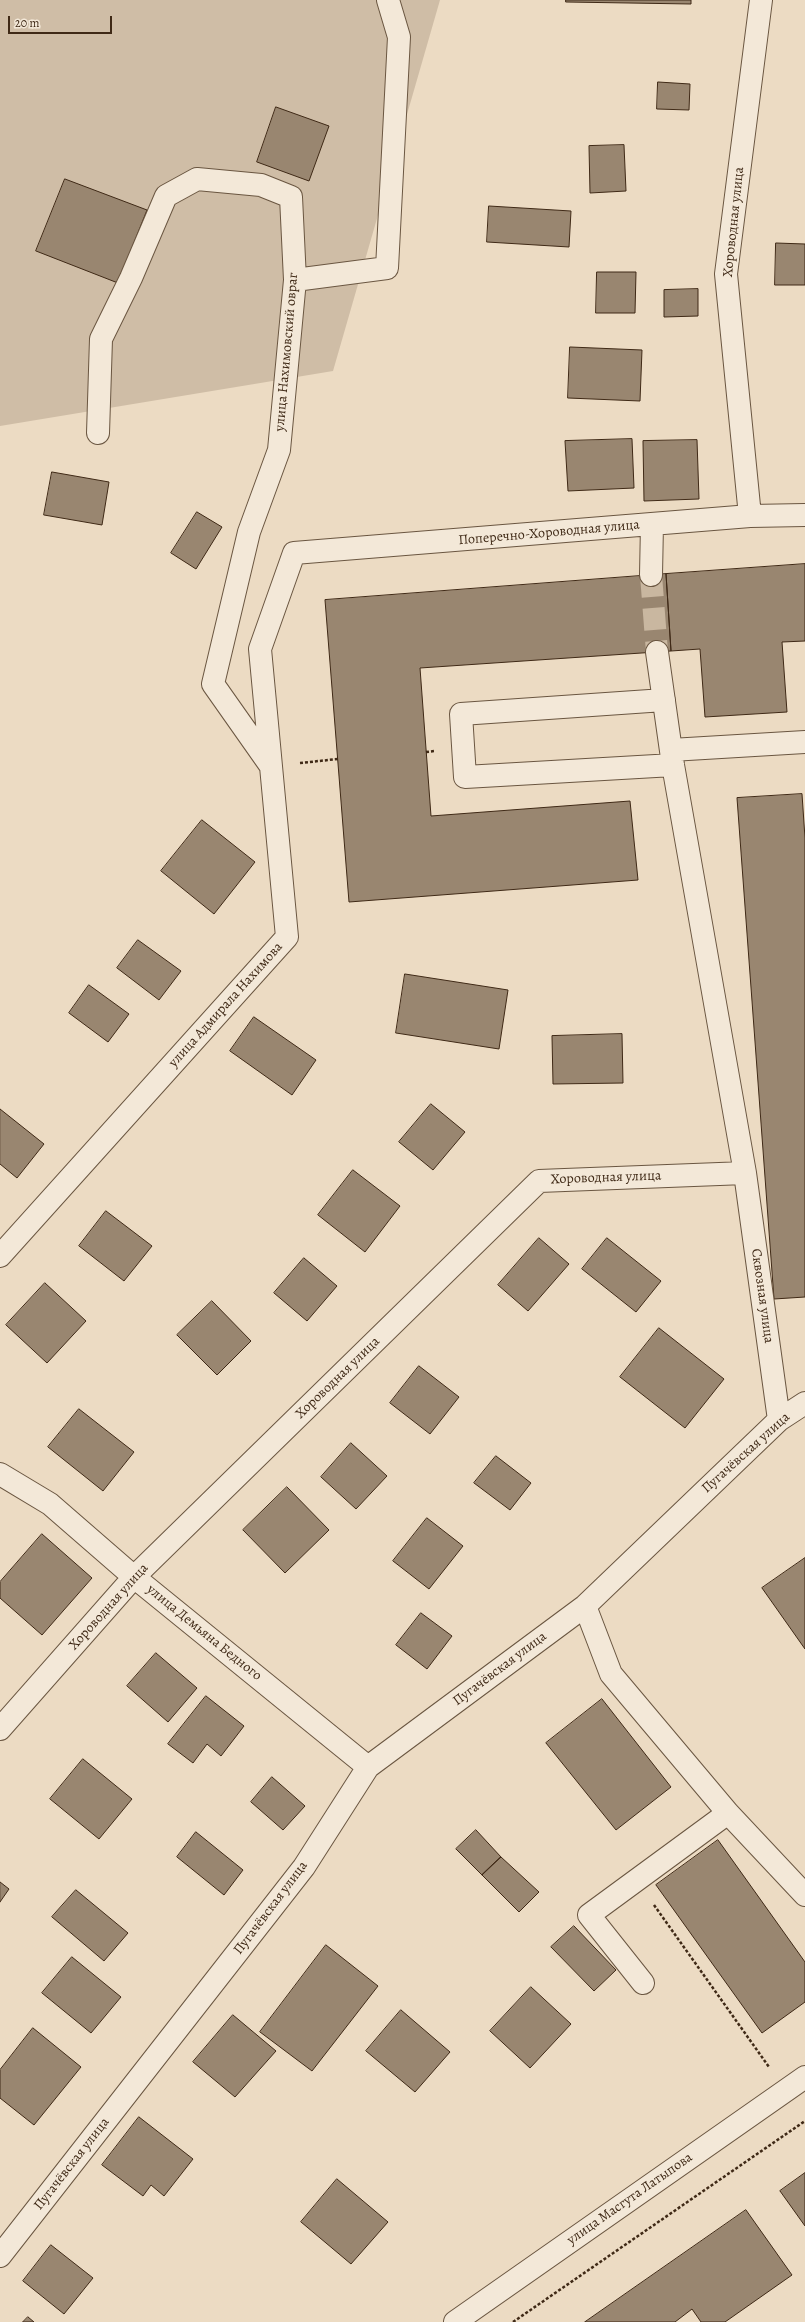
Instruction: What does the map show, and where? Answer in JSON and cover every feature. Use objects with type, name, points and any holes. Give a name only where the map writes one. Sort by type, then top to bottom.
[{"type":"street","points":[[296,280],[387,268],[399,37],[388,0]]},
{"type":"street","name":"Хороводная улица","points":[[750,516],[726,274],[761,0]]},
{"type":"street","name":"улица Нахимовский овраг","points":[[98,433],[101,339],[131,278],[166,196],[197,179],[261,185],[291,197],[296,280],[279,450],[249,532],[213,684],[271,766]]},
{"type":"street","name":"Поперечно-Хороводная улица","points":[[294,554],[750,516],[805,515]]},
{"type":"street","points":[[651,575],[652,524]]},
{"type":"street","name":"улица Адмирала Нахимова","points":[[0,1256],[287,937],[260,649],[294,554]]},
{"type":"street","name":"Сквозная улица","points":[[657,652],[672,757],[745,1173],[779,1420]]},
{"type":"street","points":[[664,700],[461,714],[465,777],[672,757],[805,742]]},
{"type":"street","name":"Хороводная улица","points":[[0,1729],[134,1576],[539,1181],[745,1173]]},
{"type":"street","name":"Пугачёвская улица","points":[[0,2256],[304,1867],[368,1767],[585,1606],[779,1420],[805,1402]]},
{"type":"street","name":"улица Демьяна Бедного","points":[[0,1474],[50,1504],[134,1576],[368,1767]]},
{"type":"street","points":[[585,1606],[611,1674],[728,1813],[798,1872],[805,1895]]},
{"type":"street","points":[[643,1983],[589,1915],[638,1881],[728,1813]]},
{"type":"street","name":"улица Масгута Латыпова","points":[[455,2322],[805,2077]]},
{"type":"path","points":[[271,766],[338,759]]},
{"type":"path","points":[[638,1881],[786,2090]]},
{"type":"path","points":[[512,2322],[805,2121]]},
{"type":"shaded area","points":[[0,0],[440,0],[333,371],[0,426]]},
{"type":"building","points":[[566,0],[691,0],[691,4],[566,2]]},
{"type":"building","points":[[658,82],[690,84],[689,110],[657,109]]},
{"type":"building","points":[[276,107],[329,126],[309,181],[257,162]]},
{"type":"building","points":[[624,145],[626,191],[590,193],[589,146]]},
{"type":"building","points":[[65,179],[147,210],[118,283],[36,251]]},
{"type":"building","points":[[489,206],[571,211],[569,247],[487,242]]},
{"type":"building","points":[[776,243],[805,244],[805,285],[775,285]]},
{"type":"building","points":[[597,272],[636,272],[635,313],[596,313]]},
{"type":"building","points":[[698,289],[698,316],[664,317],[664,290]]},
{"type":"building","points":[[570,347],[642,350],[640,401],[568,398]]},
{"type":"building","points":[[632,439],[634,488],[568,491],[565,441]]},
{"type":"building","points":[[697,440],[699,499],[644,501],[643,441]]},
{"type":"building","points":[[52,472],[109,482],[102,525],[44,515]]},
{"type":"building","points":[[197,512],[222,527],[196,569],[171,553]]},
{"type":"building","points":[[805,564],[805,641],[782,642],[787,712],[705,717],[700,649],[671,651],[666,574]]},
{"type":"building","points":[[666,574],[671,651],[420,668],[431,816],[630,801],[638,880],[349,902],[325,600]]},
{"type":"building","points":[[802,794],[805,838],[805,1297],[774,1299],[737,798]]},
{"type":"building","points":[[202,820],[255,862],[214,914],[161,871]]},
{"type":"building","points":[[138,940],[181,971],[159,1000],[117,968]]},
{"type":"building","points":[[405,974],[508,990],[499,1049],[396,1033]]},
{"type":"building","points":[[89,985],[129,1014],[108,1042],[69,1013]]},
{"type":"building","points":[[254,1017],[316,1060],[292,1095],[230,1051]]},
{"type":"building","points":[[622,1034],[623,1083],[553,1084],[552,1036]]},
{"type":"building","points":[[431,1104],[465,1132],[433,1170],[399,1142]]},
{"type":"building","points":[[0,1109],[44,1144],[17,1178],[0,1164]]},
{"type":"building","points":[[353,1170],[400,1206],[365,1252],[318,1215]]},
{"type":"building","points":[[106,1211],[152,1246],[124,1281],[79,1246]]},
{"type":"building","points":[[539,1238],[569,1264],[528,1311],[498,1285]]},
{"type":"building","points":[[607,1238],[661,1281],[636,1312],[582,1269]]},
{"type":"building","points":[[304,1258],[337,1286],[307,1321],[274,1293]]},
{"type":"building","points":[[45,1283],[86,1321],[47,1363],[6,1325]]},
{"type":"building","points":[[212,1301],[251,1341],[217,1375],[177,1335]]},
{"type":"building","points":[[659,1328],[724,1379],[685,1428],[620,1377]]},
{"type":"building","points":[[419,1366],[459,1397],[430,1434],[390,1403]]},
{"type":"building","points":[[79,1409],[134,1452],[103,1491],[48,1447]]},
{"type":"building","points":[[351,1443],[387,1476],[356,1509],[321,1477]]},
{"type":"building","points":[[496,1456],[531,1483],[510,1510],[474,1483]]},
{"type":"building","points":[[287,1487],[329,1530],[285,1573],[243,1530]]},
{"type":"building","points":[[427,1518],[463,1546],[429,1589],[393,1561]]},
{"type":"building","points":[[42,1534],[92,1578],[42,1635],[0,1598],[0,1582]]},
{"type":"building","points":[[805,1558],[805,1649],[762,1588]]},
{"type":"building","points":[[421,1613],[452,1636],[427,1669],[396,1645]]},
{"type":"building","points":[[156,1653],[197,1688],[168,1722],[127,1686]]},
{"type":"building","points":[[206,1696],[244,1726],[221,1756],[207,1744],[193,1763],[168,1744]]},
{"type":"building","points":[[602,1699],[671,1787],[616,1830],[546,1743]]},
{"type":"building","points":[[83,1759],[132,1799],[99,1839],[50,1799]]},
{"type":"building","points":[[272,1777],[305,1806],[283,1830],[251,1802]]},
{"type":"building","points":[[476,1830],[501,1857],[482,1875],[456,1849]]},
{"type":"building","points":[[196,1832],[243,1870],[224,1895],[177,1857]]},
{"type":"building","points":[[718,1840],[805,1962],[805,2002],[762,2033],[656,1885]]},
{"type":"building","points":[[501,1857],[539,1892],[519,1912],[482,1875]]},
{"type":"building","points":[[0,1882],[9,1889],[0,1902]]},
{"type":"building","points":[[76,1890],[128,1933],[104,1961],[52,1917]]},
{"type":"building","points":[[574,1926],[616,1970],[594,1991],[551,1947]]},
{"type":"building","points":[[326,1945],[378,1986],[312,2071],[260,2032]]},
{"type":"building","points":[[72,1957],[121,1997],[91,2033],[42,1993]]},
{"type":"building","points":[[531,1987],[571,2024],[530,2068],[490,2031]]},
{"type":"building","points":[[401,2010],[450,2052],[415,2092],[366,2051]]},
{"type":"building","points":[[233,2015],[276,2051],[235,2097],[193,2062]]},
{"type":"building","points":[[33,2028],[81,2067],[34,2125],[0,2098],[0,2070]]},
{"type":"building","points":[[139,2117],[193,2159],[164,2196],[151,2185],[143,2196],[102,2165]]},
{"type":"building","points":[[805,2173],[805,2226],[780,2191]]},
{"type":"building","points":[[337,2179],[388,2222],[351,2264],[301,2222]]},
{"type":"building","points":[[746,2210],[792,2275],[725,2322],[701,2322],[692,2309],[675,2322],[585,2322]]},
{"type":"building","points":[[51,2245],[93,2278],[64,2314],[23,2281]]},
{"type":"building","points":[[28,2317],[34,2322],[23,2322]]},
{"type":"tunnel","points":[[651,575],[657,652]]}]
